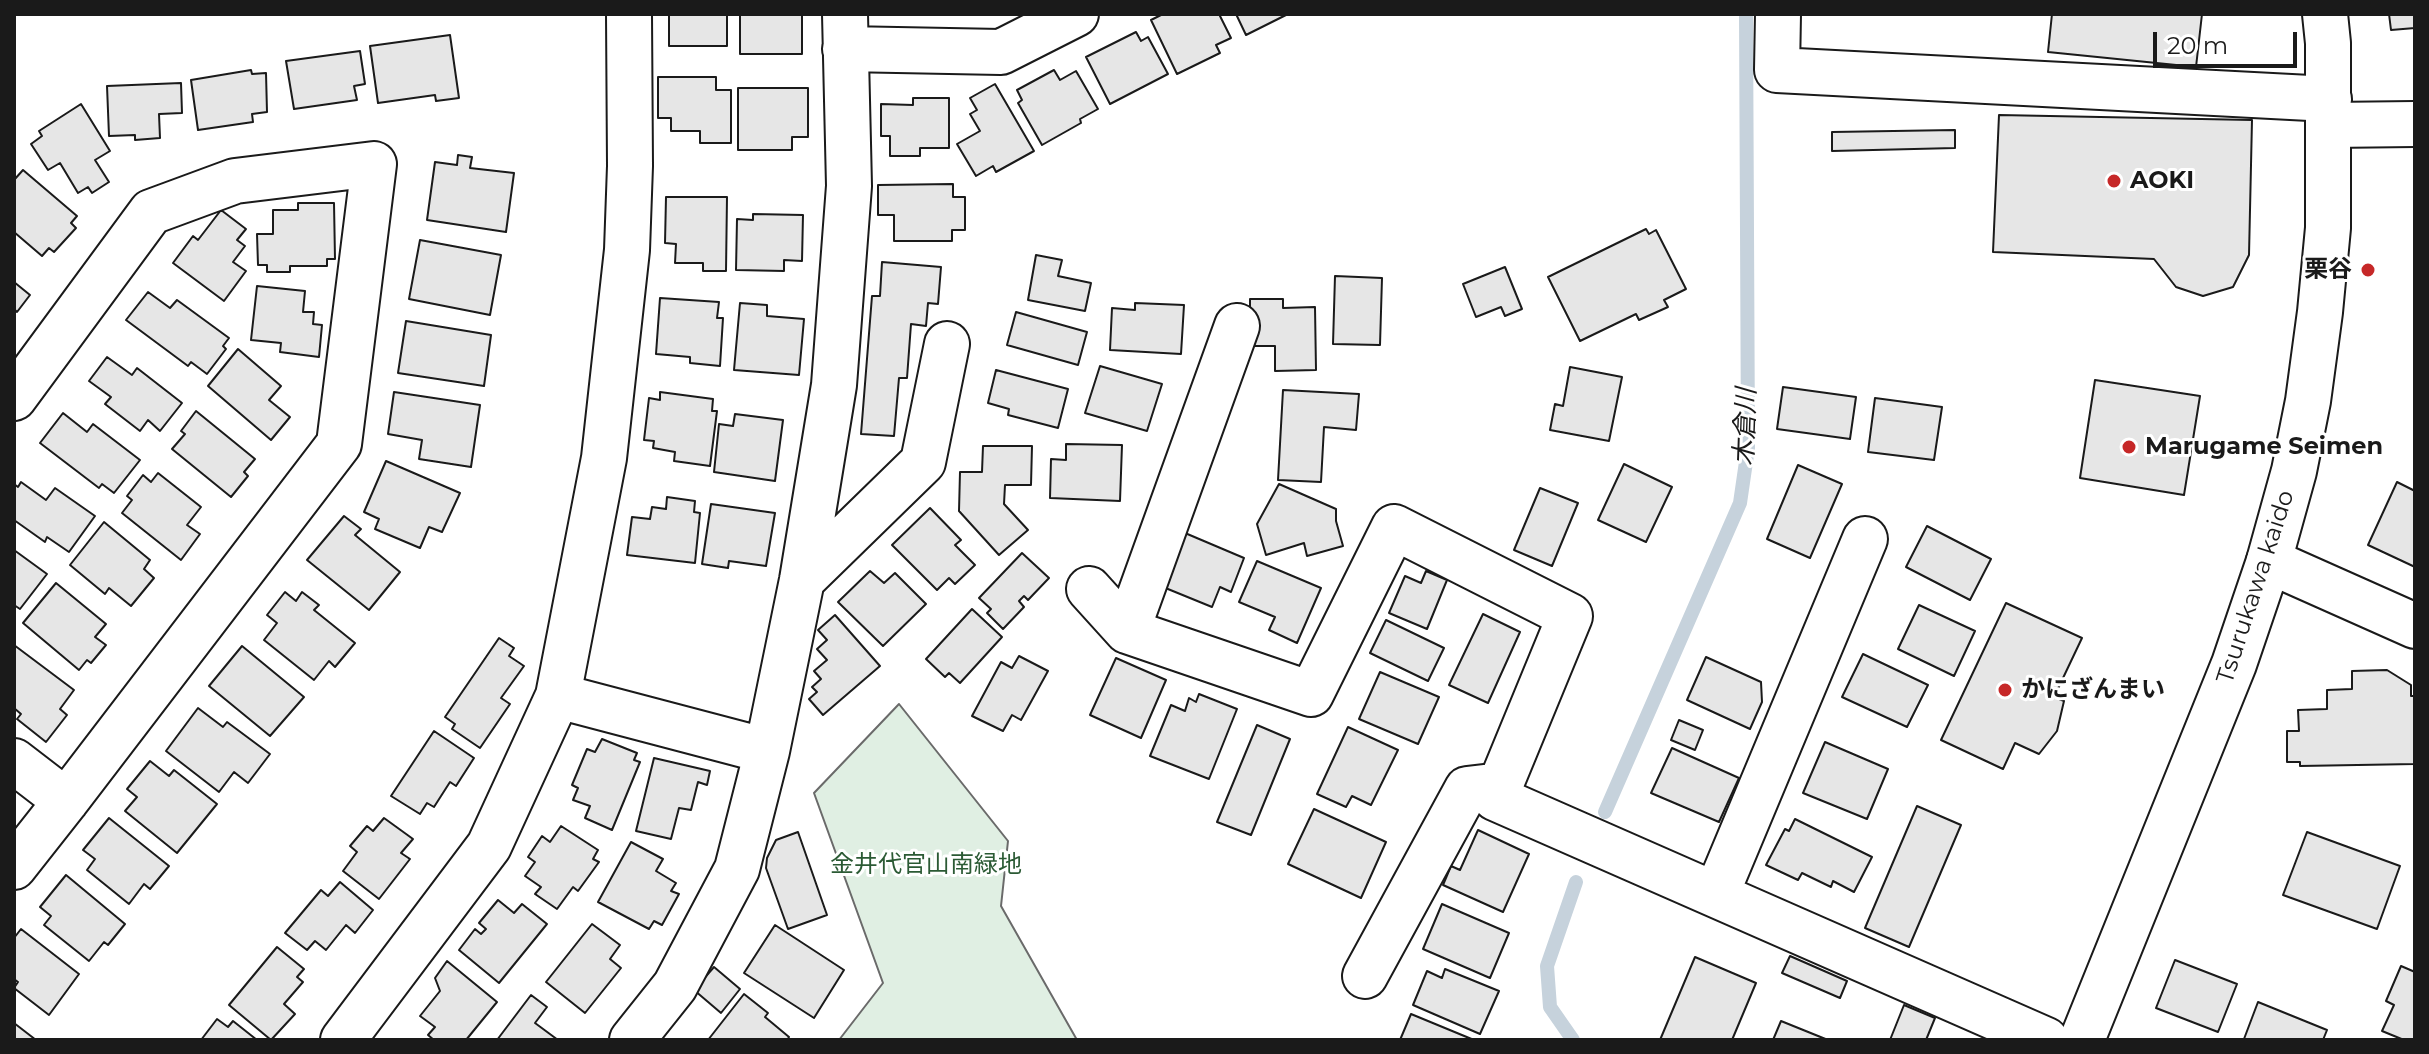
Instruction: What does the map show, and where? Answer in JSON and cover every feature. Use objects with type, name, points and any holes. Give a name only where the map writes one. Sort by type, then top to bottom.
[{"type":"street","points":[[343,1040],[489,846],[558,696],[604,458],[627,250],[629,14]]},
{"type":"street","points":[[632,1040],[675,986],[737,869],[767,751],[802,580],[834,385],[849,186],[845,31],[1001,52],[1076,14]]},
{"type":"street","points":[[1778,14],[1777,70],[2329,112],[2415,124]]},
{"type":"street","name":"Tsurukawa kaido","points":[[2082,1040],[2234,664],[2269,561],[2294,471],[2308,401],[2328,228],[2329,112],[2325,14]]},
{"type":"street","points":[[14,398],[151,212],[235,181],[374,164],[339,444],[14,867]]},
{"type":"street","points":[[1127,631],[1239,375],[1237,326]]},
{"type":"street","points":[[802,580],[923,462],[947,344]]},
{"type":"street","points":[[1089,589],[1127,631],[1311,694],[1394,527],[1570,616],[1495,798],[2046,1040]]},
{"type":"street","points":[[1716,895],[1865,539]]},
{"type":"street","points":[[2269,561],[2415,626]]},
{"type":"street","points":[[558,696],[767,751]]},
{"type":"street","points":[[14,761],[66,801]]},
{"type":"street","points":[[1365,976],[1467,789],[1501,785]]},
{"type":"green space","name":"金井代官山南緑地","points":[[899,704],[1008,841],[1001,906],[1077,1040],[839,1040],[883,983],[814,793]]},
{"type":"building","points":[[669,14],[727,14],[727,46],[669,46]]},
{"type":"building","points":[[740,14],[802,14],[802,54],[740,54]]},
{"type":"building","points":[[1163,14],[1219,14],[1231,38],[1216,45],[1220,53],[1177,74],[1151,20]]},
{"type":"building","points":[[1236,14],[1288,14],[1246,35]]},
{"type":"building","points":[[2052,14],[2202,14],[2196,67],[2048,52]]},
{"type":"building","points":[[2389,14],[2415,14],[2415,28],[2391,30]]},
{"type":"building","points":[[1136,32],[1141,41],[1148,37],[1168,74],[1110,104],[1086,57]]},
{"type":"building","points":[[450,35],[459,98],[436,101],[435,95],[378,103],[370,46]]},
{"type":"building","points":[[360,51],[365,84],[354,86],[357,100],[294,109],[286,61]]},
{"type":"building","points":[[251,70],[252,74],[266,73],[267,112],[252,114],[253,122],[198,130],[191,80]]},
{"type":"building","points":[[1054,70],[1060,80],[1076,71],[1098,109],[1080,119],[1081,123],[1042,145],[1018,103],[1022,100],[1017,90]]},
{"type":"building","points":[[658,77],[716,77],[716,90],[731,90],[731,143],[700,143],[700,131],[671,131],[671,118],[658,118]]},
{"type":"building","points":[[181,83],[182,113],[159,114],[160,138],[135,140],[135,135],[109,136],[107,86]]},
{"type":"building","points":[[995,84],[1034,151],[996,172],[993,166],[976,176],[957,144],[980,131],[970,114],[977,110],[970,98]]},
{"type":"building","points":[[738,88],[808,88],[808,137],[792,137],[792,150],[738,150]]},
{"type":"building","points":[[913,98],[949,98],[949,148],[920,148],[920,156],[890,156],[890,136],[881,136],[881,104],[913,105]]},
{"type":"building","points":[[81,104],[110,151],[95,160],[109,182],[92,193],[88,187],[78,193],[60,163],[48,170],[31,144],[42,136],[39,131]]},
{"type":"building","points":[[1999,115],[2252,120],[2249,255],[2233,287],[2203,296],[2176,287],[2154,259],[1993,252]]},
{"type":"building","points":[[1955,130],[1955,148],[1832,151],[1832,132]]},
{"type":"building","points":[[458,155],[472,157],[470,168],[514,173],[506,232],[427,220],[435,162],[457,165]]},
{"type":"building","points":[[23,170],[77,216],[71,223],[76,228],[54,252],[49,248],[42,256],[14,232],[14,180]]},
{"type":"building","points":[[953,184],[953,197],[965,197],[965,230],[952,230],[952,241],[894,241],[894,215],[878,215],[878,185]]},
{"type":"building","points":[[666,197],[727,197],[726,271],[703,271],[703,263],[675,263],[676,244],[665,243]]},
{"type":"building","points":[[298,203],[334,203],[335,259],[327,259],[327,266],[290,266],[290,272],[267,272],[267,265],[258,265],[257,234],[273,234],[273,210],[298,210]]},
{"type":"building","points":[[221,210],[246,229],[237,240],[245,246],[233,262],[246,271],[224,301],[173,263],[193,236],[198,240]]},
{"type":"building","points":[[753,214],[803,215],[802,261],[784,260],[784,271],[736,270],[737,219],[753,220]]},
{"type":"building","points":[[1646,229],[1649,234],[1656,230],[1686,289],[1664,300],[1668,307],[1639,320],[1636,314],[1580,341],[1548,277]]},
{"type":"building","points":[[420,240],[501,255],[490,315],[409,299]]},
{"type":"building","points":[[1036,255],[1062,260],[1058,276],[1091,283],[1085,311],[1028,300]]},
{"type":"building","points":[[882,262],[941,267],[938,304],[928,303],[926,326],[911,324],[907,378],[899,378],[894,436],[861,434],[872,296],[880,296]]},
{"type":"building","points":[[1505,267],[1522,309],[1505,316],[1501,307],[1476,317],[1463,284]]},
{"type":"building","points":[[1335,276],[1382,278],[1380,345],[1333,344]]},
{"type":"building","points":[[14,282],[30,295],[17,312],[14,309]]},
{"type":"building","points":[[257,286],[305,291],[303,312],[314,312],[313,324],[322,325],[319,357],[280,352],[281,343],[251,340]]},
{"type":"building","points":[[148,292],[170,308],[177,300],[229,338],[223,346],[226,349],[207,374],[191,362],[188,366],[126,320]]},
{"type":"building","points":[[660,298],[719,302],[717,318],[723,318],[720,366],[690,363],[690,357],[656,354]]},
{"type":"building","points":[[1250,299],[1283,299],[1283,308],[1315,307],[1316,370],[1275,371],[1275,346],[1250,346]]},
{"type":"building","points":[[740,303],[767,305],[767,316],[804,319],[799,375],[734,370]]},
{"type":"building","points":[[1135,303],[1184,305],[1181,354],[1110,350],[1112,308],[1135,310]]},
{"type":"building","points":[[1016,312],[1087,332],[1078,365],[1007,345]]},
{"type":"building","points":[[406,321],[491,335],[484,386],[398,373]]},
{"type":"building","points":[[238,349],[281,386],[269,400],[290,417],[271,440],[208,386]]},
{"type":"building","points":[[107,357],[132,375],[137,368],[182,403],[160,431],[148,420],[140,431],[105,404],[111,397],[89,381]]},
{"type":"building","points":[[1100,366],[1162,384],[1147,431],[1085,413]]},
{"type":"building","points":[[1570,367],[1622,377],[1609,441],[1550,430],[1555,404],[1563,406]]},
{"type":"building","points":[[996,370],[1068,389],[1058,428],[1008,415],[1009,409],[988,403]]},
{"type":"building","points":[[2095,380],[2200,396],[2184,495],[2080,478]]},
{"type":"building","points":[[1783,387],[1856,397],[1850,439],[1777,429]]},
{"type":"building","points":[[1283,390],[1359,394],[1356,430],[1324,427],[1321,482],[1278,480]]},
{"type":"building","points":[[394,392],[480,405],[471,467],[419,459],[422,440],[388,434]]},
{"type":"building","points":[[660,392],[713,399],[712,411],[717,411],[710,466],[674,461],[675,452],[653,448],[654,441],[644,440],[649,398],[660,400]]},
{"type":"building","points":[[1875,398],[1942,407],[1934,460],[1868,452]]},
{"type":"building","points":[[196,411],[255,459],[244,472],[248,476],[231,497],[172,449],[185,434],[181,431]]},
{"type":"building","points":[[63,413],[87,432],[93,424],[140,460],[114,493],[102,484],[99,488],[40,443]]},
{"type":"building","points":[[735,414],[783,420],[775,481],[714,472],[719,424],[733,426]]},
{"type":"building","points":[[1066,444],[1122,445],[1120,501],[1050,498],[1051,459],[1066,460]]},
{"type":"building","points":[[983,446],[1032,446],[1031,485],[1005,485],[1004,504],[1028,530],[999,555],[959,511],[960,472],[982,472]]},
{"type":"building","points":[[386,461],[460,493],[442,532],[429,527],[420,548],[375,529],[379,519],[364,512]]},
{"type":"building","points":[[1624,464],[1672,487],[1646,542],[1598,520]]},
{"type":"building","points":[[1798,465],[1842,484],[1810,558],[1767,539]]},
{"type":"building","points":[[158,473],[201,507],[187,525],[200,534],[181,560],[122,513],[132,500],[127,496],[143,475],[151,482]]},
{"type":"building","points":[[21,482],[46,500],[55,488],[95,516],[69,552],[47,537],[45,542],[14,520],[14,484],[18,487]]},
{"type":"building","points":[[2397,482],[2415,491],[2415,567],[2368,545]]},
{"type":"building","points":[[1279,484],[1336,509],[1343,546],[1307,556],[1304,543],[1266,555],[1257,524]]},
{"type":"building","points":[[1540,488],[1578,503],[1552,566],[1514,550]]},
{"type":"building","points":[[667,497],[695,501],[694,512],[700,513],[695,563],[627,555],[632,517],[650,519],[652,507],[666,509]]},
{"type":"building","points":[[711,504],[775,513],[766,566],[729,561],[728,568],[702,564]]},
{"type":"building","points":[[930,508],[961,540],[955,545],[975,565],[955,584],[949,578],[937,590],[892,545]]},
{"type":"building","points":[[344,516],[361,529],[355,535],[400,572],[369,610],[307,560]]},
{"type":"building","points":[[104,522],[150,560],[144,569],[154,578],[131,606],[109,588],[105,594],[70,565]]},
{"type":"building","points":[[1927,526],[1991,559],[1970,600],[1906,567]]},
{"type":"building","points":[[1185,533],[1244,558],[1231,592],[1220,587],[1212,607],[1163,587]]},
{"type":"building","points":[[14,550],[47,574],[20,609],[14,605]]},
{"type":"building","points":[[1022,553],[1049,578],[1028,600],[1024,596],[1019,601],[1024,607],[1003,629],[987,613],[991,609],[979,598]]},
{"type":"building","points":[[1257,561],[1321,588],[1297,643],[1269,630],[1275,617],[1239,602]]},
{"type":"building","points":[[870,571],[884,583],[895,573],[926,604],[883,646],[838,602]]},
{"type":"building","points":[[1426,571],[1447,580],[1427,629],[1389,613],[1405,576],[1421,583]]},
{"type":"building","points":[[56,583],[106,624],[95,637],[106,645],[91,663],[87,660],[79,670],[23,623]]},
{"type":"building","points":[[285,592],[296,601],[302,592],[319,605],[314,610],[355,643],[335,667],[329,661],[314,680],[264,640],[277,623],[267,615]]},
{"type":"building","points":[[2006,603],[2082,638],[2054,697],[2064,701],[2057,731],[2039,754],[2015,743],[2003,769],[1941,740]]},
{"type":"building","points":[[1919,605],[1975,631],[1954,676],[1898,649]]},
{"type":"building","points":[[972,609],[1002,637],[960,683],[949,673],[945,677],[926,659]]},
{"type":"building","points":[[1483,614],[1520,632],[1488,703],[1449,685]]},
{"type":"building","points":[[835,615],[880,666],[823,715],[809,699],[817,692],[812,687],[821,679],[814,671],[827,660],[817,649],[827,640],[818,630]]},
{"type":"building","points":[[1386,620],[1444,648],[1428,681],[1370,653]]},
{"type":"building","points":[[499,638],[514,648],[509,656],[524,666],[501,698],[510,704],[480,748],[452,729],[455,724],[445,717]]},
{"type":"building","points":[[14,645],[74,690],[60,709],[67,715],[46,742],[17,719],[21,714],[14,708]]},
{"type":"building","points":[[242,646],[304,697],[270,736],[209,686]]},
{"type":"building","points":[[1863,654],[1928,685],[1907,727],[1842,697]]},
{"type":"building","points":[[1019,656],[1048,671],[1021,720],[1012,715],[1003,731],[972,716],[1001,662],[1012,668]]},
{"type":"building","points":[[1706,657],[1761,682],[1762,702],[1750,729],[1687,700]]},
{"type":"building","points":[[1116,658],[1166,680],[1141,738],[1090,715]]},
{"type":"building","points":[[2387,670],[2411,685],[2411,696],[2415,696],[2415,764],[2300,766],[2300,762],[2287,762],[2287,731],[2299,731],[2298,710],[2327,709],[2327,690],[2352,689],[2352,671]]},
{"type":"building","points":[[1380,672],[1439,697],[1418,744],[1359,719]]},
{"type":"building","points":[[1199,694],[1237,709],[1209,779],[1150,756],[1171,705],[1185,711],[1189,698],[1196,702]]},
{"type":"building","points":[[198,708],[223,727],[227,722],[270,754],[248,783],[234,772],[219,792],[166,751]]},
{"type":"building","points":[[1679,720],[1703,730],[1695,750],[1671,740]]},
{"type":"building","points":[[1257,725],[1290,739],[1251,835],[1217,822]]},
{"type":"building","points":[[1348,727],[1398,750],[1371,805],[1352,796],[1346,807],[1317,794]]},
{"type":"building","points":[[434,731],[474,758],[456,786],[450,782],[434,807],[427,803],[420,814],[391,796]]},
{"type":"building","points":[[602,739],[637,753],[634,760],[640,762],[612,830],[585,818],[590,806],[573,800],[578,788],[572,785],[587,749],[595,752]]},
{"type":"building","points":[[1825,742],[1888,769],[1867,819],[1803,793]]},
{"type":"building","points":[[1672,748],[1739,778],[1719,822],[1651,793]]},
{"type":"building","points":[[654,758],[710,771],[707,785],[698,782],[691,810],[679,808],[671,839],[636,831]]},
{"type":"building","points":[[150,761],[169,776],[174,770],[217,804],[177,853],[125,811],[137,797],[127,789]]},
{"type":"building","points":[[1917,806],[1961,825],[1909,947],[1865,928]]},
{"type":"building","points":[[1314,809],[1386,842],[1361,898],[1288,864]]},
{"type":"building","points":[[109,818],[169,866],[150,889],[144,884],[129,904],[87,870],[95,859],[83,850]]},
{"type":"building","points":[[384,818],[413,839],[401,853],[410,859],[379,899],[343,871],[357,852],[350,846],[367,826],[373,831]]},
{"type":"building","points":[[1795,819],[1872,857],[1854,892],[1833,881],[1831,887],[1802,873],[1798,880],[1766,865],[1785,829],[1789,831]]},
{"type":"building","points":[[561,826],[598,850],[593,859],[599,862],[578,891],[573,887],[557,909],[535,894],[541,887],[525,876],[535,862],[528,857],[542,836],[550,842]]},
{"type":"building","points":[[1478,830],[1529,854],[1503,912],[1443,885],[1451,866],[1460,870]]},
{"type":"building","points":[[798,832],[827,915],[788,929],[766,868],[767,858],[776,840]]},
{"type":"building","points":[[2307,832],[2400,866],[2377,929],[2283,895]]},
{"type":"building","points":[[631,842],[663,859],[656,871],[676,883],[671,891],[679,894],[662,925],[654,921],[649,929],[598,902]]},
{"type":"building","points":[[66,875],[125,924],[108,945],[104,942],[89,961],[44,925],[51,916],[40,907]]},
{"type":"building","points":[[340,882],[373,910],[355,933],[346,925],[326,950],[315,941],[307,950],[285,933],[321,890],[328,896]]},
{"type":"building","points":[[498,900],[514,913],[522,904],[547,924],[499,983],[459,950],[475,929],[481,934],[486,929],[479,923]]},
{"type":"building","points":[[1442,904],[1509,933],[1490,978],[1423,949]]},
{"type":"building","points":[[592,924],[620,945],[610,959],[621,968],[585,1013],[546,982]]},
{"type":"building","points":[[775,925],[844,970],[814,1018],[744,973]]},
{"type":"building","points":[[21,929],[79,974],[49,1015],[14,988],[18,982],[14,979],[14,938]]},
{"type":"building","points":[[277,947],[304,969],[297,977],[303,982],[284,1004],[295,1014],[271,1040],[229,1005]]},
{"type":"building","points":[[1790,956],[1847,981],[1840,998],[1782,973]]},
{"type":"building","points":[[1695,957],[1756,983],[1732,1040],[1660,1040]]},
{"type":"building","points":[[2175,960],[2237,984],[2218,1032],[2156,1008]]},
{"type":"building","points":[[447,961],[497,1002],[466,1040],[434,1040],[428,1035],[435,1027],[420,1016],[440,991],[435,978]]},
{"type":"building","points":[[2401,966],[2415,972],[2415,1040],[2404,1040],[2382,1031],[2394,1005],[2386,1001]]},
{"type":"building","points":[[714,967],[740,989],[721,1013],[694,990]]},
{"type":"building","points":[[1445,969],[1499,991],[1480,1034],[1413,1005],[1427,971],[1442,978]]},
{"type":"building","points":[[744,994],[768,1013],[765,1017],[789,1037],[787,1040],[708,1040]]},
{"type":"building","points":[[531,995],[547,1007],[535,1023],[558,1040],[497,1040]]},
{"type":"building","points":[[2258,1002],[2327,1030],[2323,1040],[2244,1039]]},
{"type":"building","points":[[1904,1005],[1935,1018],[1926,1040],[1890,1040]]},
{"type":"building","points":[[1411,1014],[1474,1040],[1400,1040]]},
{"type":"building","points":[[217,1019],[228,1027],[233,1021],[257,1040],[201,1040]]},
{"type":"building","points":[[1781,1021],[1828,1040],[1773,1040]]},
{"type":"building","points":[[14,1023],[36,1040],[14,1040]]},
{"type":"waterway","name":"木倉川","points":[[1605,812],[1740,503],[1748,448],[1746,14]]},
{"type":"waterway","name":"木倉川","points":[[1573,1040],[1550,1007],[1547,966],[1576,882]]},
{"type":"place","name":"AOKI","points":[[2114,181]]},
{"type":"place","name":"栗谷","points":[[2368,270]]},
{"type":"place","name":"Marugame Seimen","points":[[2129,447]]},
{"type":"place","name":"かにざんまい","points":[[2005,690]]}]
